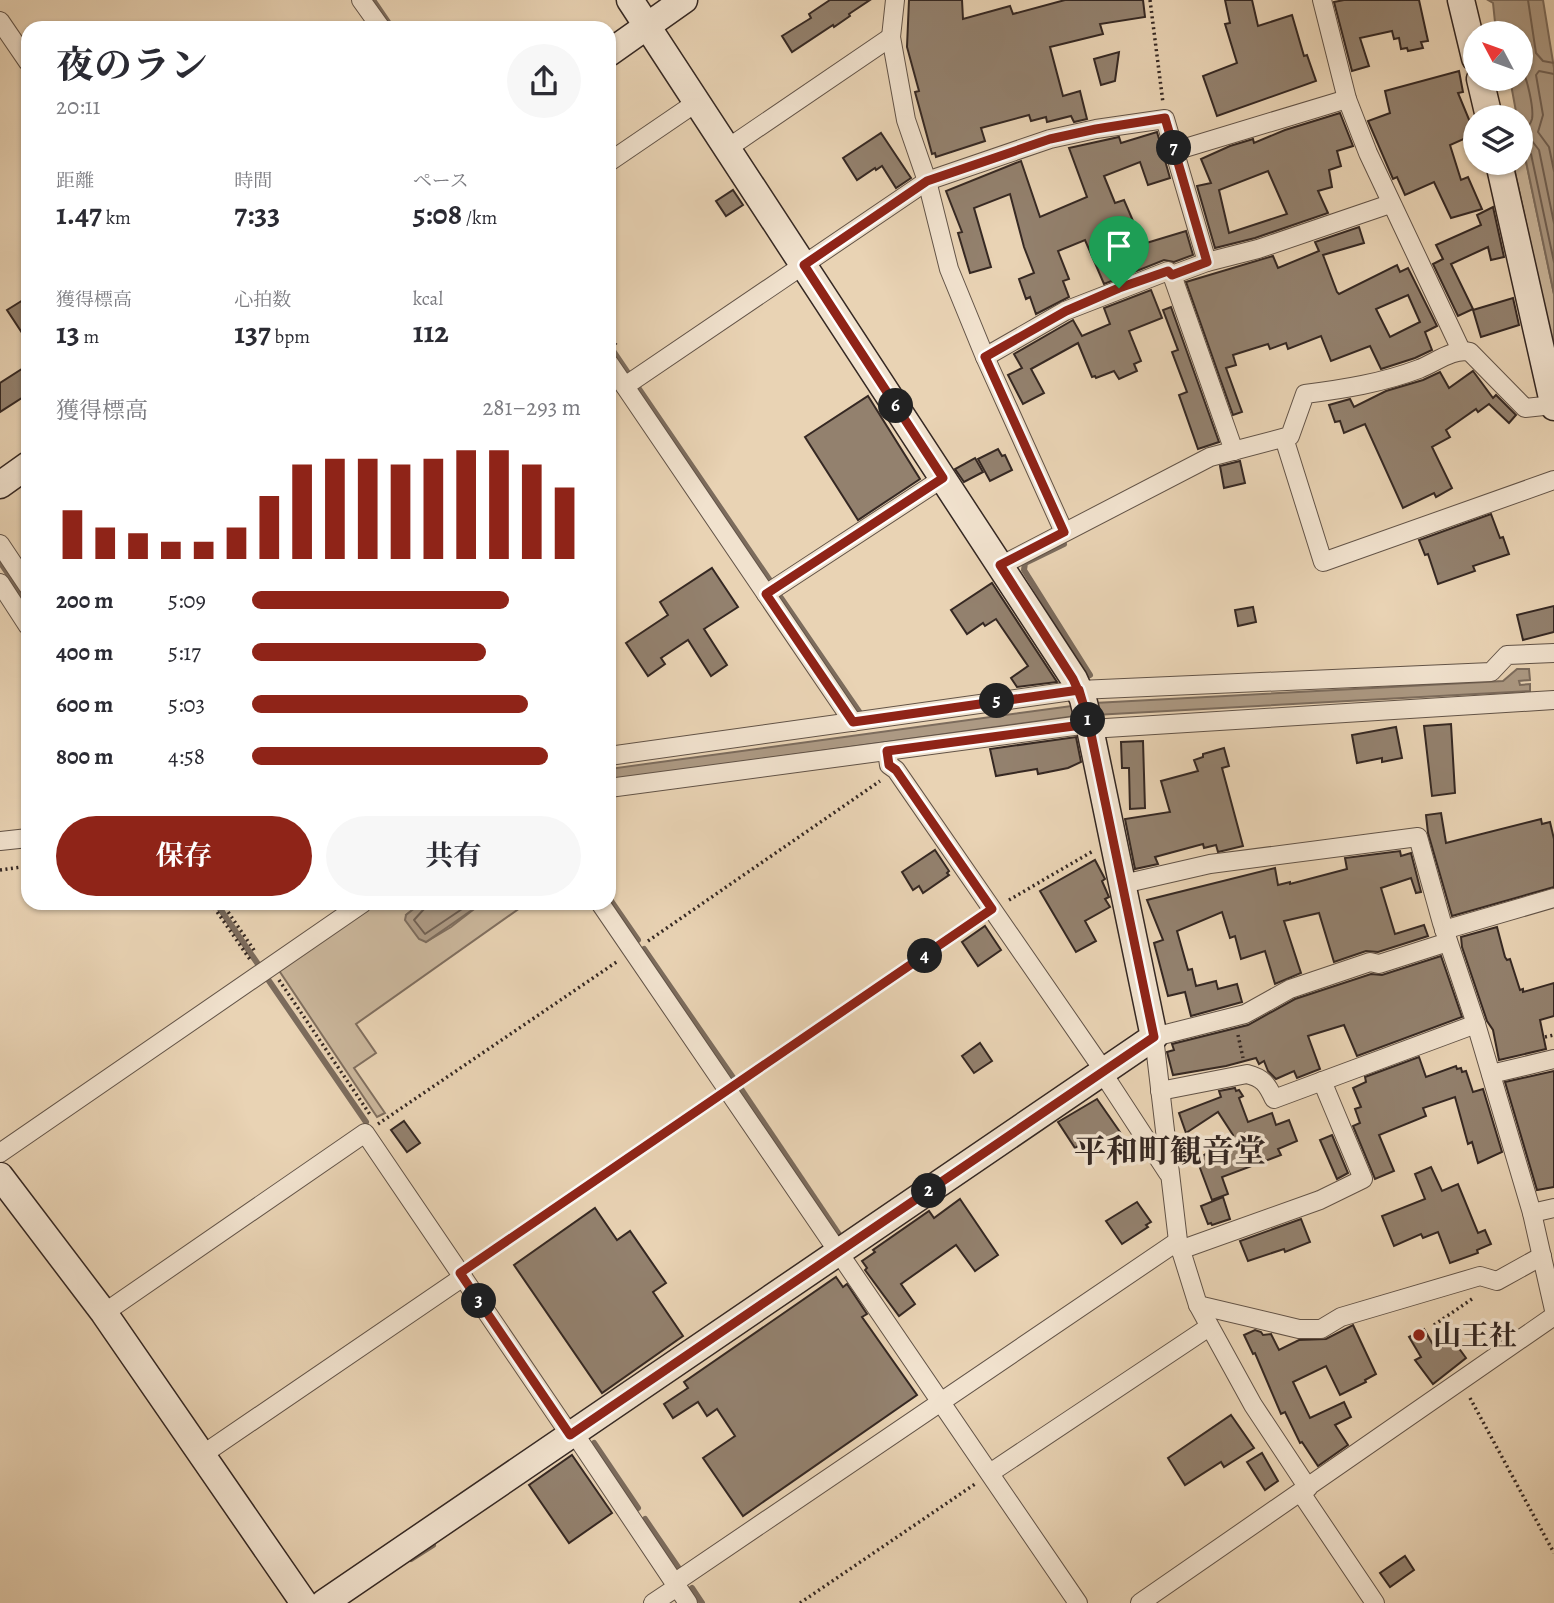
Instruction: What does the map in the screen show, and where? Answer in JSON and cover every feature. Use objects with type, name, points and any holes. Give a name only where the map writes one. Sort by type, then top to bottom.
[{"type":"street","points":[[362,0],[376,21]]},
{"type":"street","points":[[630,0],[1000,565],[1085,712],[1154,1037],[1179,1245],[1198,1305],[1304,1491],[1375,1603]]},
{"type":"street","points":[[616,48],[684,0]]},
{"type":"street","points":[[895,0],[891,37],[906,120],[927,181],[949,269],[985,357],[1064,532]]},
{"type":"street","points":[[1322,0],[1347,99],[1390,204],[1461,350]]},
{"type":"street","points":[[1461,0],[1466,21]]},
{"type":"street","points":[[0,21],[21,52]]},
{"type":"street","points":[[728,148],[891,37]]},
{"type":"street","points":[[1175,151],[1347,99]]},
{"type":"street","points":[[616,157],[697,102]]},
{"type":"street","points":[[625,386],[927,181],[1050,139],[1096,129],[1165,118],[1207,262]]},
{"type":"street","points":[[1000,565],[1210,457],[1290,436],[1305,394],[1371,385],[1420,369],[1461,350],[1470,352],[1525,408],[1554,406],[1502,175]]},
{"type":"street","points":[[1172,275],[1390,204]]},
{"type":"street","points":[[985,357],[1066,311],[1168,271],[1172,275],[1234,451]]},
{"type":"street","points":[[616,373],[853,722]]},
{"type":"street","points":[[1284,438],[1323,562],[1554,480]]},
{"type":"street","points":[[0,485],[21,470]]},
{"type":"street","points":[[766,594],[943,478]]},
{"type":"street","points":[[0,544],[21,576]]},
{"type":"street","points":[[0,583],[21,615]]},
{"type":"street","points":[[616,787],[887,751],[1085,712],[1491,672],[1507,655],[1554,653]]},
{"type":"street","points":[[616,755],[853,722],[1085,712],[1554,700]]},
{"type":"street","points":[[887,751],[889,765],[896,770],[992,909],[1170,1176]]},
{"type":"street","points":[[1123,884],[1210,864],[1418,837],[1532,1213],[1554,1310]]},
{"type":"street","points":[[0,841],[21,839]]},
{"type":"street","points":[[324,1603],[1154,1037],[1245,1014],[1290,989],[1370,962],[1379,964],[1446,936],[1554,898]]},
{"type":"street","points":[[0,1153],[353,910]]},
{"type":"street","points":[[605,910],[1079,1603]]},
{"type":"street","points":[[1160,1091],[1247,1073],[1259,1077],[1267,1084],[1273,1099],[1476,1024]]},
{"type":"street","points":[[1491,1074],[1554,1059]]},
{"type":"street","points":[[653,1603],[942,1401],[1179,1245],[1320,1200],[1363,1180],[1322,1081]]},
{"type":"street","points":[[104,1313],[365,1133],[688,1603]]},
{"type":"street","points":[[0,1176],[104,1313],[304,1603]]},
{"type":"street","points":[[1532,1213],[1554,1208]]},
{"type":"street","points":[[1198,1305],[1299,1329],[1321,1329],[1340,1317],[1480,1276],[1497,1281],[1542,1256]]},
{"type":"street","points":[[202,1455],[461,1275]]},
{"type":"street","points":[[1140,1603],[1554,1316]]},
{"type":"street","points":[[990,1474],[1209,1327]]},
{"type":"path","points":[[1150,0],[1165,118]]},
{"type":"path","points":[[461,1275],[992,909],[1113,840]]},
{"type":"path","points":[[0,870],[21,867]]},
{"type":"path","points":[[216,910],[263,971]]},
{"type":"path","points":[[226,910],[263,971]]},
{"type":"path","points":[[1233,1016],[1247,1073]]},
{"type":"path","points":[[1545,1037],[1554,1035]]},
{"type":"path","points":[[1434,1325],[1497,1281]]},
{"type":"path","points":[[1461,1381],[1554,1553]]},
{"type":"path","points":[[800,1603],[990,1474]]},
{"type":"shaded area","points":[[1516,175],[1529,175],[1554,294],[1554,352]]},
{"type":"shaded area","points":[[364,910],[412,910],[406,915],[426,942],[473,910],[517,910],[356,1024],[376,1053],[354,1068],[385,1113],[377,1117],[278,969]]},
{"type":"water","points":[[1488,0],[1543,0],[1554,68],[1554,294],[1529,175],[1533,175],[1533,105],[1515,105],[1512,91],[1533,91],[1533,21],[1495,21],[1493,3]]},
{"type":"water","points":[[1517,669],[1529,669],[1530,680],[1519,681],[1520,685],[1530,684],[1530,691],[1076,716],[616,779],[616,768],[1094,703],[1503,681]]},
{"type":"water","points":[[412,910],[472,910],[426,942],[419,939],[405,920],[406,915]]},
{"type":"building","points":[[830,0],[870,0],[834,27],[833,25],[792,52],[782,36],[811,18],[809,14]]},
{"type":"building","points":[[909,0],[962,0],[963,19],[1010,6],[1013,14],[1065,0],[1143,0],[1145,17],[1100,24],[1103,34],[1050,47],[1063,96],[1080,91],[1087,119],[1074,122],[1071,116],[1047,122],[1046,117],[1031,121],[1029,115],[981,128],[985,141],[936,157],[935,153],[932,154],[915,92],[919,91],[907,47]]},
{"type":"building","points":[[1225,0],[1252,0],[1258,26],[1292,15],[1304,56],[1307,55],[1316,81],[1217,116],[1203,76],[1237,63],[1225,24],[1230,23]]},
{"type":"building","points":[[1419,0],[1428,41],[1421,42],[1423,48],[1408,51],[1407,48],[1401,49],[1399,38],[1394,39],[1392,31],[1360,38],[1369,66],[1352,71],[1334,2]]},
{"type":"building","points":[[1119,52],[1115,81],[1101,85],[1094,59]]},
{"type":"building","points":[[1459,71],[1463,92],[1458,93],[1463,105],[1463,139],[1450,145],[1461,180],[1468,177],[1482,209],[1451,218],[1434,182],[1405,195],[1397,177],[1393,179],[1368,121],[1390,113],[1385,91]]},
{"type":"building","points":[[1340,113],[1353,146],[1337,151],[1341,166],[1329,170],[1332,187],[1318,191],[1328,213],[1255,238],[1215,248],[1197,186],[1211,183],[1201,159],[1230,146],[1253,139],[1254,143]],"holes":[[[1268,171],[1287,214],[1229,233],[1219,190]]]},
{"type":"building","points":[[1157,132],[1170,178],[1148,185],[1140,162],[1104,176],[1115,203],[1124,200],[1143,244],[1186,231],[1193,255],[1174,262],[1164,260],[1104,284],[1085,240],[1058,251],[1069,279],[1063,281],[1069,297],[1036,314],[1030,297],[1026,299],[1019,279],[1034,273],[1010,194],[974,208],[991,267],[970,273],[958,233],[962,232],[946,191],[1021,161],[1040,217],[1087,197],[1069,148],[1119,137],[1121,143]]},
{"type":"building","points":[[881,133],[911,178],[896,188],[882,166],[857,180],[843,158]]},
{"type":"building","points":[[733,190],[743,205],[726,216],[716,201]]},
{"type":"building","points":[[1493,207],[1504,257],[1491,260],[1488,247],[1451,264],[1473,309],[1458,316],[1433,264],[1443,259],[1436,245],[1481,225],[1477,215]]},
{"type":"building","points":[[1359,227],[1364,243],[1323,255],[1339,294],[1397,265],[1400,272],[1408,268],[1437,326],[1425,332],[1432,350],[1381,369],[1370,346],[1331,361],[1321,336],[1288,349],[1286,343],[1270,349],[1268,344],[1233,355],[1236,365],[1226,368],[1242,412],[1233,415],[1186,282],[1273,256],[1278,268],[1319,251],[1315,242]],"holes":[[[1408,295],[1420,322],[1390,337],[1376,309]]]},
{"type":"building","points":[[1151,290],[1162,318],[1129,331],[1141,361],[1134,364],[1137,371],[1119,379],[1114,371],[1092,377],[1078,343],[1031,369],[1044,393],[1023,404],[1008,375],[1022,368],[1014,354],[1073,320],[1082,336],[1110,324],[1104,308]]},
{"type":"building","points":[[1513,298],[1519,325],[1481,337],[1473,310]]},
{"type":"building","points":[[21,301],[21,331],[7,310]]},
{"type":"building","points":[[1171,307],[1219,442],[1198,449],[1179,395],[1187,392],[1172,352],[1178,350],[1163,310]]},
{"type":"building","points":[[21,370],[21,398],[0,412],[0,383]]},
{"type":"building","points":[[1473,371],[1493,398],[1496,395],[1516,415],[1509,423],[1489,404],[1478,412],[1476,409],[1446,430],[1450,437],[1432,447],[1452,488],[1436,497],[1434,493],[1403,508],[1365,424],[1344,433],[1340,421],[1335,422],[1329,405],[1350,399],[1354,407],[1386,391],[1440,372],[1449,388]]},
{"type":"building","points":[[868,396],[920,479],[858,520],[805,437]]},
{"type":"building","points":[[998,449],[1002,456],[1005,455],[1012,470],[990,481],[978,459]]},
{"type":"building","points":[[975,458],[983,472],[964,482],[955,469]]},
{"type":"building","points":[[1240,461],[1245,483],[1224,488],[1220,466]]},
{"type":"building","points":[[1491,514],[1509,554],[1473,566],[1475,571],[1438,584],[1428,554],[1425,555],[1419,540]]},
{"type":"building","points":[[712,568],[738,607],[704,629],[727,665],[711,676],[688,640],[661,658],[665,664],[648,676],[626,643],[668,615],[660,602]]},
{"type":"building","points":[[992,583],[1057,682],[1017,687],[1011,678],[1028,666],[996,619],[985,626],[983,623],[967,634],[951,610]]},
{"type":"building","points":[[1554,606],[1554,632],[1523,640],[1517,615]]},
{"type":"building","points":[[1253,607],[1256,622],[1238,626],[1235,610]]},
{"type":"building","points":[[1451,724],[1455,793],[1432,796],[1424,726]]},
{"type":"building","points":[[1396,727],[1402,758],[1382,762],[1382,758],[1357,763],[1352,735]]},
{"type":"building","points":[[1076,737],[1081,762],[1068,768],[1038,774],[1037,769],[996,776],[990,749]]},
{"type":"building","points":[[1143,741],[1145,808],[1130,809],[1129,768],[1122,768],[1121,742]]},
{"type":"building","points":[[1224,748],[1229,766],[1222,768],[1243,846],[1218,852],[1216,845],[1204,848],[1203,844],[1155,857],[1158,864],[1135,869],[1125,819],[1170,812],[1161,781],[1198,771],[1194,760],[1203,757],[1203,754]]},
{"type":"building","points":[[1441,813],[1446,843],[1541,819],[1542,824],[1550,822],[1554,839],[1554,887],[1452,916],[1428,833],[1426,815]]},
{"type":"building","points":[[935,850],[949,875],[923,893],[919,886],[913,890],[902,872]]},
{"type":"building","points":[[1400,851],[1401,856],[1411,853],[1421,892],[1416,893],[1411,878],[1381,888],[1395,934],[1424,925],[1428,936],[1334,962],[1319,913],[1284,921],[1301,973],[1275,984],[1265,951],[1241,959],[1235,936],[1230,938],[1222,912],[1177,931],[1188,970],[1192,969],[1196,986],[1216,981],[1218,989],[1237,984],[1242,1002],[1191,1016],[1185,992],[1168,996],[1154,943],[1163,940],[1147,900],[1275,868],[1278,885],[1290,884],[1347,869],[1345,858]]},
{"type":"building","points":[[1095,860],[1105,879],[1102,881],[1109,897],[1105,899],[1110,907],[1085,921],[1096,941],[1076,952],[1040,891]]},
{"type":"building","points":[[985,926],[1001,950],[978,966],[962,942]]},
{"type":"building","points":[[1497,927],[1505,957],[1510,959],[1520,990],[1523,989],[1523,992],[1554,983],[1554,1016],[1540,1020],[1546,1049],[1499,1060],[1493,1030],[1487,1021],[1461,937]]},
{"type":"building","points":[[1441,956],[1462,1017],[1357,1056],[1344,1025],[1308,1036],[1320,1069],[1297,1078],[1294,1071],[1276,1079],[1268,1071],[1264,1061],[1259,1064],[1256,1058],[1173,1075],[1167,1052],[1174,1050],[1172,1044],[1248,1025],[1295,999],[1371,974],[1382,975]]},
{"type":"building","points":[[980,1043],[992,1061],[974,1073],[962,1056]]},
{"type":"building","points":[[1419,1057],[1426,1077],[1456,1066],[1457,1069],[1461,1068],[1462,1072],[1466,1071],[1473,1092],[1483,1089],[1502,1152],[1478,1163],[1472,1142],[1468,1144],[1455,1097],[1423,1108],[1426,1116],[1379,1135],[1394,1171],[1375,1179],[1353,1126],[1360,1123],[1355,1109],[1361,1107],[1353,1088],[1366,1082],[1365,1077]]},
{"type":"building","points":[[1554,1071],[1554,1187],[1537,1190],[1505,1082]]},
{"type":"building","points":[[1235,1088],[1243,1096],[1239,1098],[1248,1122],[1272,1113],[1276,1125],[1289,1120],[1297,1141],[1278,1149],[1281,1155],[1222,1177],[1228,1194],[1212,1200],[1197,1160],[1233,1135],[1218,1112],[1186,1133],[1179,1113],[1221,1097],[1219,1091]]},
{"type":"building","points":[[1097,1099],[1120,1132],[1106,1138],[1103,1134],[1095,1139],[1093,1136],[1075,1148],[1058,1122]]},
{"type":"building","points":[[404,1121],[420,1143],[407,1152],[391,1130]]},
{"type":"building","points":[[1332,1135],[1348,1173],[1337,1179],[1320,1140]]},
{"type":"building","points":[[1431,1167],[1442,1191],[1458,1184],[1478,1233],[1485,1230],[1491,1244],[1477,1250],[1478,1253],[1450,1263],[1438,1232],[1423,1238],[1421,1234],[1394,1246],[1382,1216],[1425,1199],[1415,1174]]},
{"type":"building","points":[[1223,1197],[1230,1219],[1208,1224],[1201,1206]]},
{"type":"building","points":[[960,1199],[998,1255],[975,1271],[956,1245],[901,1284],[915,1304],[899,1316],[865,1270],[867,1268],[862,1261],[875,1252],[873,1250],[929,1211],[934,1218]]},
{"type":"building","points":[[1137,1202],[1151,1222],[1146,1225],[1148,1227],[1122,1244],[1106,1221]]},
{"type":"building","points":[[595,1208],[617,1240],[630,1231],[666,1283],[653,1292],[683,1336],[602,1393],[514,1265]]},
{"type":"building","points":[[1301,1219],[1310,1242],[1285,1252],[1284,1249],[1248,1261],[1240,1241]]},
{"type":"building","points":[[836,1277],[843,1287],[847,1284],[867,1314],[862,1317],[917,1395],[743,1516],[703,1458],[735,1436],[717,1409],[707,1416],[698,1402],[673,1418],[664,1404],[688,1388],[684,1382]]},
{"type":"building","points":[[1353,1325],[1376,1374],[1340,1395],[1326,1366],[1293,1382],[1310,1418],[1344,1402],[1351,1417],[1335,1425],[1348,1445],[1318,1466],[1302,1442],[1300,1443],[1285,1412],[1281,1414],[1255,1353],[1253,1354],[1244,1335],[1255,1330],[1263,1335],[1271,1334],[1279,1350],[1299,1340],[1326,1339]]},
{"type":"building","points":[[1424,1329],[1435,1348],[1440,1345],[1442,1347],[1452,1339],[1466,1358],[1433,1384],[1415,1360],[1421,1357],[1409,1337]]},
{"type":"building","points":[[1231,1415],[1254,1448],[1224,1467],[1221,1462],[1185,1485],[1168,1458]]},
{"type":"building","points":[[1262,1453],[1278,1481],[1265,1490],[1247,1462]]},
{"type":"building","points":[[572,1455],[612,1513],[569,1543],[529,1485]]},
{"type":"building","points":[[1405,1556],[1414,1570],[1390,1587],[1380,1573]]},
{"type":"waterway","points":[[373,0],[387,21]]},
{"type":"waterway","points":[[616,355],[628,373]]},
{"type":"waterway","points":[[639,389],[771,582]]},
{"type":"waterway","points":[[1064,544],[1025,563],[1024,570],[1090,675]]},
{"type":"waterway","points":[[0,562],[21,593]]},
{"type":"waterway","points":[[781,598],[860,713]]},
{"type":"waterway","points":[[616,908],[638,940]]},
{"type":"waterway","points":[[221,910],[260,967]]},
{"type":"waterway","points":[[644,949],[734,1079]]},
{"type":"waterway","points":[[267,978],[366,1122]]},
{"type":"waterway","points":[[741,1089],[840,1236]]},
{"type":"waterway","points":[[594,1443],[638,1508]]},
{"type":"waterway","points":[[645,1519],[682,1573]]},
{"type":"waterway","points":[[411,1559],[433,1545]]},
{"type":"waterway","points":[[692,1588],[702,1603]]},
{"type":"place","name":"山王社","points":[[1419,1335]]},
{"type":"district","name":"平和町観音堂","points":[[1170,1151]]},
{"type":"route","points":[[1119,288],[1066,311],[985,357],[1064,532],[1000,565],[1073,679],[1079,690],[1083,699],[1088,719],[1123,884],[1154,1037],[570,1435],[460,1273],[992,909],[896,770],[889,765],[887,751],[1089,724],[1079,690],[853,722],[766,594],[943,478],[804,265],[927,181],[1050,139],[1165,118],[1207,262],[1172,275],[1168,271],[1119,288]]}]
